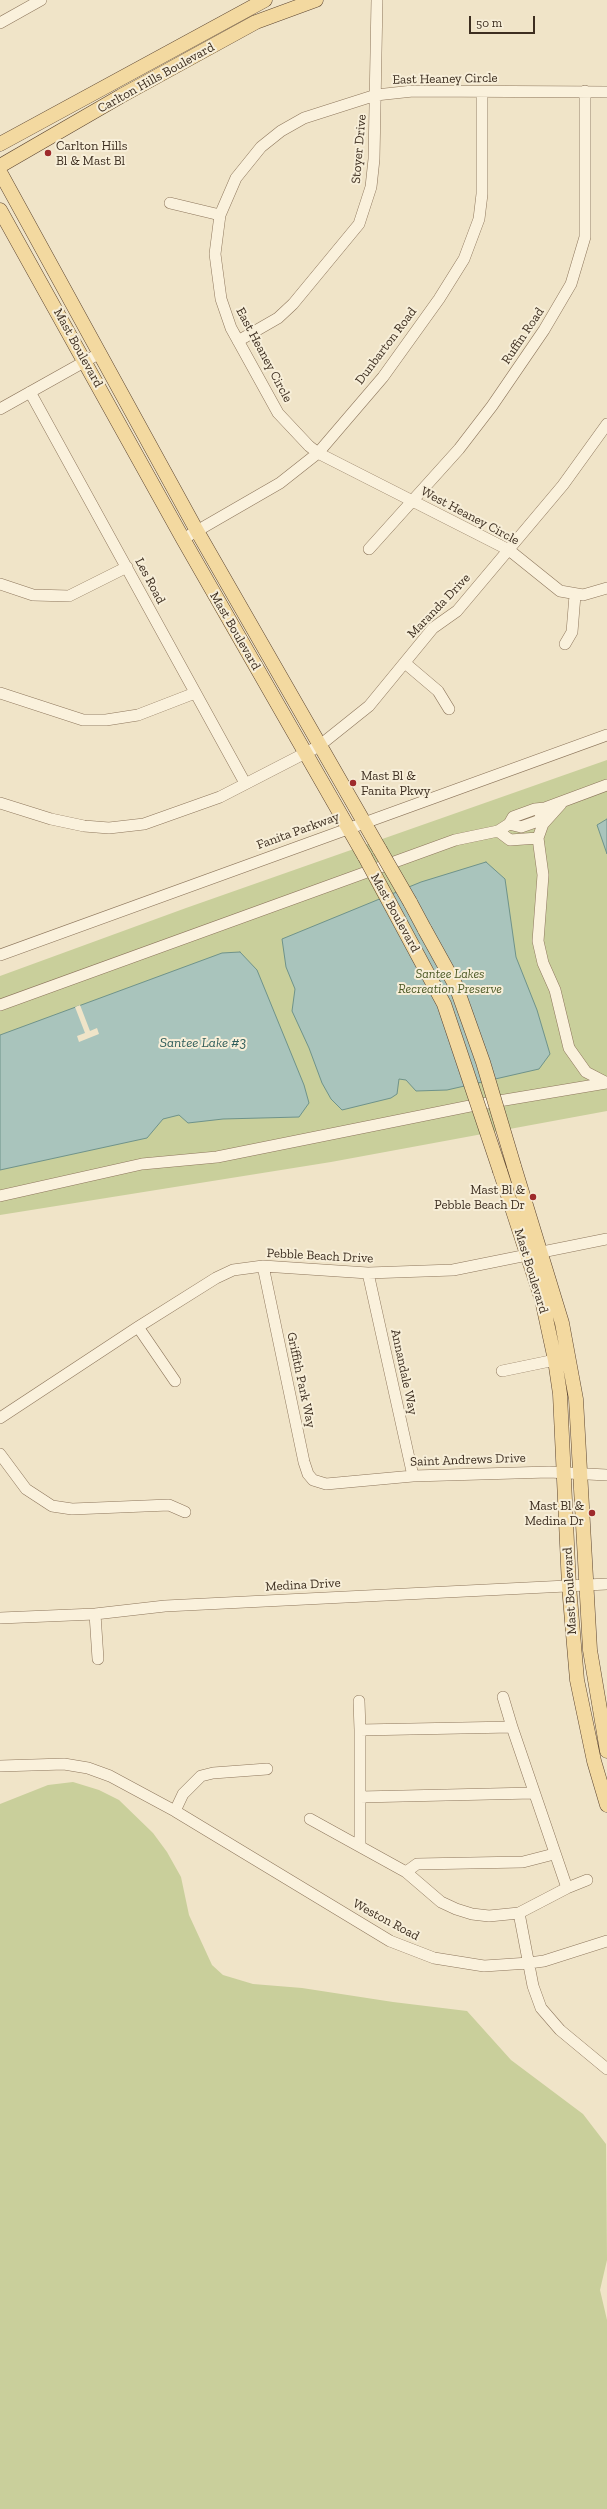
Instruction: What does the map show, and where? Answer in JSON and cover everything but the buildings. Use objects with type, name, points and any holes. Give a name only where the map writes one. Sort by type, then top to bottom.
[{"type":"main road","name":"Carlton Hills Boulevard","points":[[0,144],[265,0]]},
{"type":"main road","name":"Carlton Hills Boulevard","points":[[0,166],[121,96],[256,22],[316,0]]},
{"type":"main road","name":"Mast Boulevard","points":[[0,172],[197,531],[380,850],[456,986],[483,1062],[562,1323],[576,1399],[590,1650],[607,1751]]},
{"type":"main road","name":"Mast Boulevard","points":[[0,210],[183,540],[365,858],[444,1004],[542,1300],[555,1360],[560,1394],[569,1586],[577,1680],[594,1761],[607,1805]]},
{"type":"street","name":"Stoyer Drive","points":[[238,341],[278,318],[293,304],[359,224],[371,187],[376,138],[377,0]]},
{"type":"street","points":[[0,23],[34,2]]},
{"type":"street","name":"East Heaney Circle","points":[[318,452],[300,438],[278,413],[238,341],[225,314],[216,278],[215,243],[220,215],[230,190],[244,167],[271,139],[304,118],[376,95],[413,91],[607,92]]},
{"type":"street","name":"Ruffin Road","points":[[369,549],[459,448],[506,387],[553,316],[572,284],[585,238],[585,91]]},
{"type":"street","name":"Dunbarton Road","points":[[183,540],[280,483],[318,452],[383,377],[439,299],[464,259],[481,208],[482,92]]},
{"type":"street","points":[[170,203],[220,215]]},
{"type":"street","points":[[0,409],[100,353]]},
{"type":"street","name":"Les Road","points":[[30,392],[245,783]]},
{"type":"street","name":"Maranda Drive","points":[[0,803],[69,824],[115,828],[152,822],[220,798],[245,783],[319,746],[369,706],[433,628],[457,611],[563,485],[607,424]]},
{"type":"street","name":"West Heaney Circle","points":[[318,452],[509,550],[553,587],[575,595],[590,595],[607,588]]},
{"type":"street","points":[[0,584],[33,595],[69,596],[127,567]]},
{"type":"street","points":[[564,644],[572,632],[575,595]]},
{"type":"street","points":[[405,663],[438,691],[449,709]]},
{"type":"street","points":[[0,693],[83,720],[106,720],[138,715],[195,693]]},
{"type":"street","name":"Fanita Parkway","points":[[0,955],[363,822],[607,735]]},
{"type":"street","points":[[0,1005],[455,840],[498,832],[509,824],[513,817],[535,808],[545,808],[607,785]]},
{"type":"street","points":[[564,801],[543,824],[538,838],[543,874],[538,941],[543,963],[555,990],[569,1048],[586,1072],[607,1083]]},
{"type":"street","points":[[498,832],[510,840],[538,838]]},
{"type":"street","points":[[0,1196],[142,1164],[217,1157],[475,1105],[607,1083]]},
{"type":"street","name":"Pebble Beach Drive","points":[[0,1418],[138,1327],[216,1278],[233,1270],[263,1266],[368,1274],[453,1270],[528,1257],[607,1239]]},
{"type":"street","name":"Griffith Park Way","points":[[263,1266],[306,1471],[317,1482],[330,1483]]},
{"type":"street","name":"Annandale Way","points":[[368,1274],[413,1476]]},
{"type":"street","points":[[138,1327],[175,1381]]},
{"type":"street","points":[[502,1370],[555,1360]]},
{"type":"street","points":[[0,1454],[26,1489],[52,1506],[72,1509],[169,1505],[185,1512]]},
{"type":"street","name":"Saint Andrews Drive","points":[[330,1483],[413,1476],[564,1473],[580,1475],[607,1475]]},
{"type":"street","name":"Medina Drive","points":[[0,1618],[94,1614],[165,1606],[607,1584]]},
{"type":"street","points":[[94,1614],[98,1659]]},
{"type":"street","points":[[503,1696],[554,1854],[567,1888]]},
{"type":"street","points":[[359,1701],[360,1844]]},
{"type":"street","points":[[360,1730],[512,1727]]},
{"type":"street","name":"Weston Road","points":[[0,1766],[51,1763],[88,1768],[110,1776],[175,1811],[404,1948],[434,1958],[467,1965],[484,1966],[529,1963],[544,1961],[607,1941]]},
{"type":"street","points":[[175,1811],[183,1794],[201,1776],[213,1773],[267,1770]]},
{"type":"street","points":[[360,1797],[534,1793]]},
{"type":"street","points":[[310,1819],[360,1844],[406,1872],[441,1902],[472,1914],[489,1916],[519,1913],[567,1888],[587,1880]]},
{"type":"street","points":[[406,1872],[418,1864],[523,1862],[554,1854]]},
{"type":"street","points":[[519,1913],[533,1986],[541,2008],[560,2030],[607,2069]]},
{"type":"green space","name":"Santee Lakes Recreation Preserve","points":[[607,760],[607,1111],[331,1162],[0,1215],[0,976],[186,908]]},
{"type":"green space","points":[[73,1782],[99,1790],[119,1800],[153,1833],[167,1852],[181,1877],[189,1915],[212,1965],[223,1975],[253,1984],[302,1988],[393,2002],[467,2011],[511,2060],[583,2114],[606,2144],[607,2260],[600,2290],[607,2320],[607,2509],[0,2509],[0,1804],[48,1785]]},
{"type":"water","points":[[607,819],[607,854],[597,825]]},
{"type":"water","points":[[486,862],[505,879],[516,957],[537,1010],[550,1054],[539,1069],[447,1090],[416,1091],[406,1080],[399,1079],[397,1094],[391,1098],[342,1110],[331,1099],[322,1083],[309,1048],[292,1011],[295,989],[286,967],[282,939],[421,882]]},
{"type":"water","name":"Santee Lake #3","points":[[240,952],[257,970],[304,1085],[309,1103],[299,1117],[223,1119],[188,1123],[179,1115],[163,1119],[147,1138],[0,1170],[0,1035],[222,953]]},
{"type":"pier","points":[[80,1005],[90,1031],[97,1028],[99,1034],[79,1042],[77,1036],[85,1033],[75,1007]]},
{"type":"place","name":"Carlton Hills Bl & Mast Bl","points":[[48,153]]},
{"type":"place","name":"Mast Bl & Fanita Pkwy","points":[[353,783]]},
{"type":"place","name":"Mast Bl & Pebble Beach Dr","points":[[533,1197]]},
{"type":"place","name":"Mast Bl & Medina Dr","points":[[592,1513]]}]
